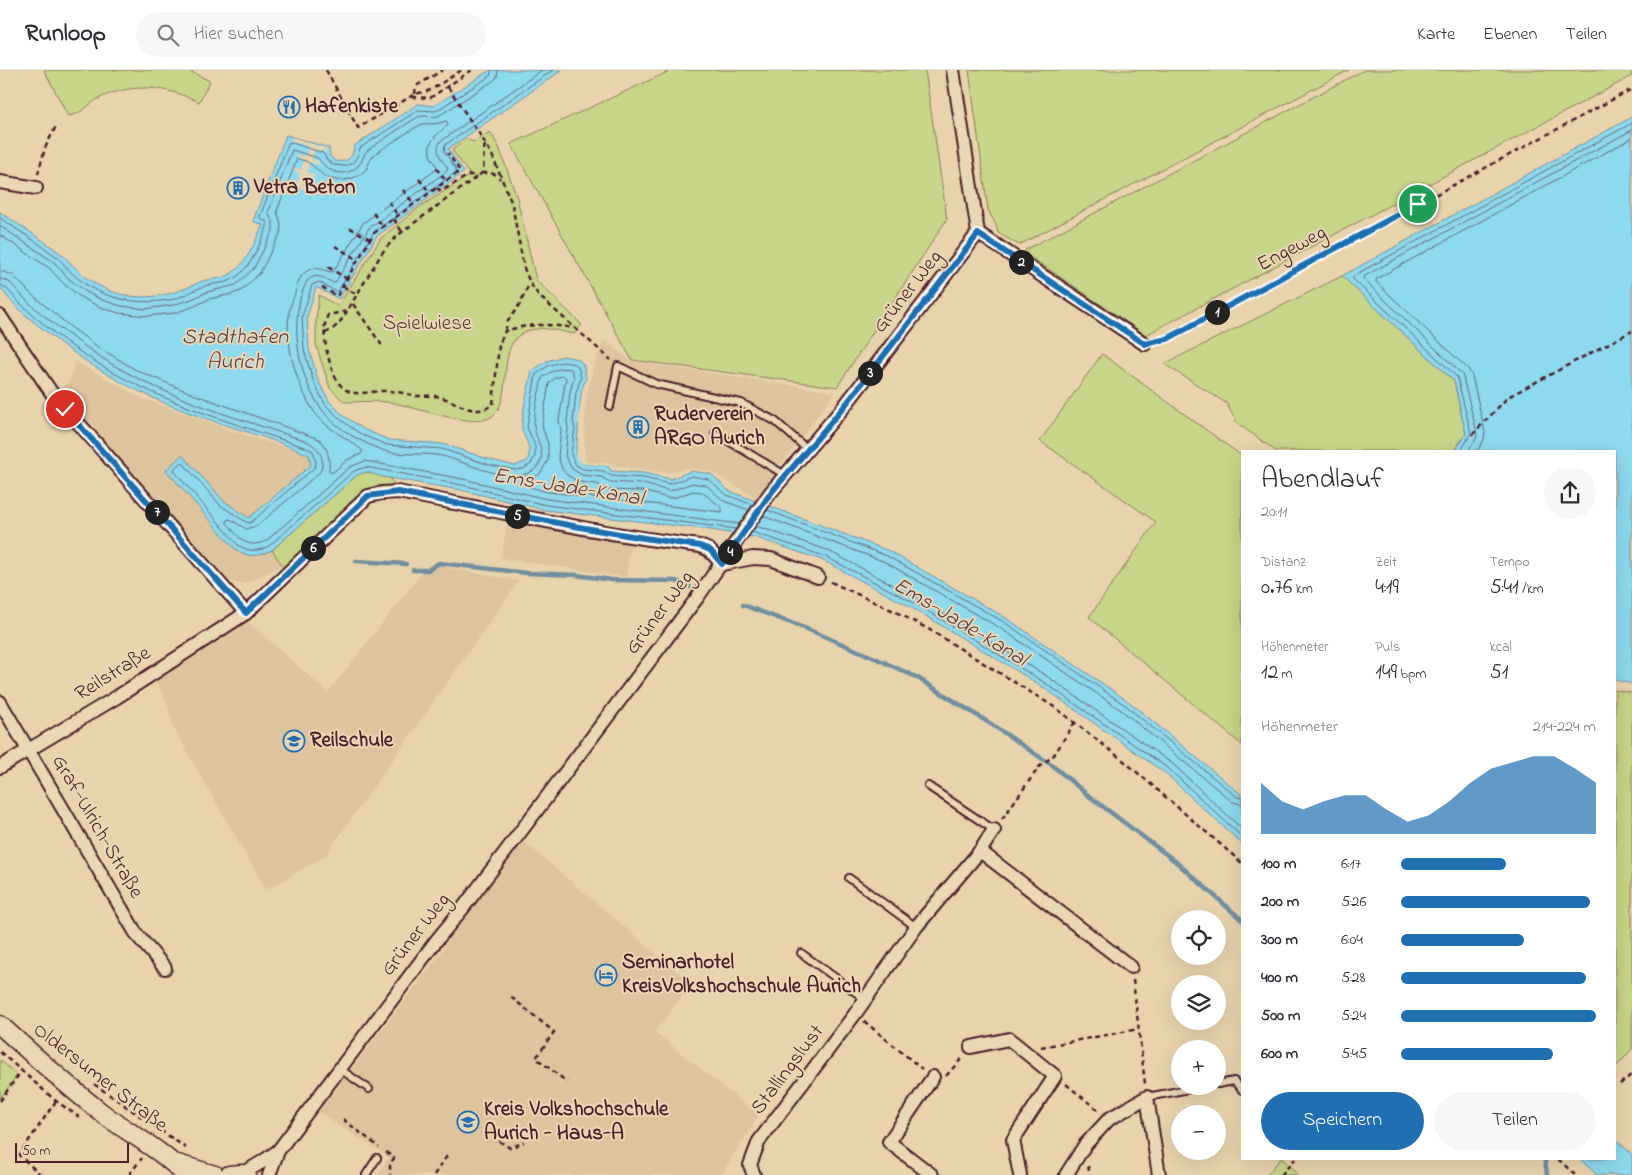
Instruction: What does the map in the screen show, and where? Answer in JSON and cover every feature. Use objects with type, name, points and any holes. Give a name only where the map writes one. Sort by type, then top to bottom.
[{"type":"main road","name":"Oldersumer Straße","points":[[0,1025],[32,1055],[104,1114],[180,1169],[214,1175]]},
{"type":"street","points":[[953,70],[978,234],[1145,344]]},
{"type":"street","points":[[0,182],[36,188]]},
{"type":"street","name":"Grüner Weg","points":[[269,1175],[278,1151],[722,564],[770,494],[843,408],[978,234]]},
{"type":"street","points":[[0,316],[50,392],[246,613]]},
{"type":"street","name":"Reilstraße","points":[[0,767],[117,696],[246,613],[368,496],[398,492],[532,519],[700,546],[710,550],[722,564]]},
{"type":"street","points":[[722,564],[753,558],[770,559],[818,577]]},
{"type":"street","name":"Graf-Ulrich-Straße","points":[[0,702],[137,935],[165,968]]},
{"type":"street","name":"Stallingslust","points":[[754,1175],[750,1165],[759,1142],[855,1014],[916,926],[980,851],[994,830]]},
{"type":"street","points":[[980,851],[1131,967]]},
{"type":"street","points":[[971,1047],[1009,1039],[1055,1076],[1013,1140],[1020,1175]]},
{"type":"street","points":[[931,1080],[888,1142],[932,1175]]},
{"type":"street","points":[[1066,1175],[1085,1145],[1109,1119],[1147,1097],[1159,1175]]},
{"type":"street","name":"Grüner Weg","points":[[239,1174],[278,1151]]},
{"type":"lane","points":[[610,406],[618,366],[656,384],[741,404],[775,421],[807,450]]},
{"type":"lane","points":[[715,433],[785,475]]},
{"type":"lane","points":[[928,786],[994,830]]},
{"type":"lane","points":[[850,878],[916,926]]},
{"type":"lane","points":[[801,953],[865,1000]]},
{"type":"lane","points":[[340,1069],[369,1089]]},
{"type":"lane","points":[[1226,1082],[1234,1081],[1241,1089]]},
{"type":"lane","points":[[1147,1097],[1171,1092]]},
{"type":"lane","points":[[366,1175],[377,1158]]},
{"type":"path","points":[[326,70],[358,128],[415,94],[431,90],[460,71],[463,76]]},
{"type":"path","points":[[415,94],[416,86],[443,70]]},
{"type":"path","points":[[410,97],[430,98],[472,70]]},
{"type":"path","points":[[448,87],[492,155],[503,181],[512,204],[524,268],[530,283],[539,296],[618,366]]},
{"type":"path","name":"Engeweg","points":[[1145,344],[1167,339],[1632,89]]},
{"type":"path","points":[[36,188],[39,166],[45,148],[56,126]]},
{"type":"path","points":[[482,173],[485,145]]},
{"type":"path","points":[[322,287],[337,296],[374,233],[460,171],[448,153]]},
{"type":"path","points":[[436,168],[446,181]]},
{"type":"path","points":[[325,333],[334,329],[341,322],[382,253],[402,232],[482,173],[491,172],[503,181]]},
{"type":"path","points":[[436,188],[443,190],[469,175],[474,175],[476,178]]},
{"type":"path","points":[[420,179],[430,193]]},
{"type":"path","points":[[404,190],[414,204]]},
{"type":"path","points":[[389,202],[398,216]]},
{"type":"path","points":[[373,213],[383,227]]},
{"type":"path","points":[[394,219],[402,232]]},
{"type":"path","points":[[350,228],[370,239]]},
{"type":"path","points":[[334,246],[358,260]]},
{"type":"path","points":[[328,267],[347,279]]},
{"type":"path","points":[[347,310],[328,315],[325,321],[327,352],[331,368],[339,383],[346,390],[356,392],[388,390],[417,396],[439,397],[477,411],[486,410],[493,404],[499,345],[508,321],[520,304],[530,283]]},
{"type":"path","points":[[343,286],[357,295]]},
{"type":"path","points":[[353,304],[382,347]]},
{"type":"path","points":[[505,331],[537,324],[575,328]]},
{"type":"path","points":[[1472,435],[1508,396],[1632,331]]},
{"type":"path","points":[[818,577],[896,612],[930,630],[1056,708],[1124,761],[1241,862]]},
{"type":"path","points":[[994,830],[1042,765],[1052,757],[1075,722]]},
{"type":"path","points":[[1131,967],[1147,1097]]},
{"type":"path","points":[[510,997],[554,1032],[536,1058],[567,1082]]},
{"type":"path","points":[[855,1014],[938,1086],[971,1047]]},
{"type":"path","points":[[1024,1050],[1139,1029]]},
{"type":"path","points":[[0,1101],[32,1055]]},
{"type":"path","points":[[1620,1084],[1632,1074]]},
{"type":"path","points":[[1055,1076],[1109,1119]]},
{"type":"path","points":[[90,1082],[190,1151]]},
{"type":"path","points":[[41,1175],[19,1155],[68,1085]]},
{"type":"path","points":[[346,1119],[344,1120],[394,1158],[390,1164],[390,1175]]},
{"type":"path","points":[[500,1141],[510,1148],[524,1142]]},
{"type":"path","points":[[129,1175],[150,1146]]},
{"type":"path","points":[[434,1175],[449,1153]]},
{"type":"path","points":[[1281,1175],[1294,1160]]},
{"type":"path","points":[[1559,1160],[1575,1175]]},
{"type":"shaded area","points":[[604,340],[631,361],[835,392],[757,498],[712,472],[687,468],[669,473],[586,462],[584,447],[586,398],[593,367]]},
{"type":"shaded area","points":[[75,361],[141,398],[254,438],[303,452],[362,486],[282,565],[245,584],[229,582],[205,558],[58,392],[69,382]]},
{"type":"shaded area","points":[[507,522],[631,540],[626,577],[501,558]]},
{"type":"shaded area","name":"Reilschule","points":[[429,564],[519,581],[325,856],[266,890],[173,727],[168,706],[155,679],[247,621],[328,692]]},
{"type":"shaded area","points":[[523,841],[692,984],[655,1032],[759,1116],[721,1175],[377,1175],[389,1157],[318,1112],[438,957]]},
{"type":"green space","points":[[44,70],[187,70],[210,81],[199,102],[174,92],[136,88],[123,90],[98,99],[76,114],[68,116]]},
{"type":"green space","points":[[672,70],[925,70],[947,219],[837,387],[632,360],[511,144]]},
{"type":"green space","points":[[969,70],[1349,70],[1019,245],[998,233],[988,210]]},
{"type":"green space","points":[[1364,70],[1632,70],[1632,76],[1146,335],[1029,256],[1025,250]]},
{"type":"green space","name":"Spielwiese","points":[[490,132],[499,147],[517,198],[536,280],[582,325],[574,334],[550,329],[536,329],[522,333],[513,342],[508,354],[503,396],[499,408],[491,417],[483,420],[458,419],[388,402],[344,402],[330,388],[316,345],[319,295],[338,306],[381,238],[421,206],[470,175],[452,150],[466,139],[474,142]]},
{"type":"green space","points":[[1342,276],[1454,381],[1466,434],[1454,450],[1275,450],[1237,423],[1226,403],[1164,364]]},
{"type":"green space","points":[[1102,354],[1241,455],[1241,744],[1089,617],[1156,522],[1040,441]]},
{"type":"green space","points":[[366,472],[389,477],[397,488],[379,490],[284,568],[272,550],[357,475]]},
{"type":"green space","points":[[1616,690],[1632,693],[1632,1049],[1616,1067]]},
{"type":"green space","points":[[0,1060],[17,1075],[0,1099]]},
{"type":"green space","points":[[1279,1160],[1284,1160],[1298,1175],[1267,1175]]},
{"type":"water","points":[[490,70],[562,70],[448,149],[464,172],[377,236],[339,299],[316,287],[307,317],[309,349],[318,380],[329,401],[344,416],[365,430],[389,440],[443,444],[515,466],[527,461],[529,456],[529,447],[523,431],[522,421],[532,371],[547,361],[563,356],[578,359],[583,364],[586,377],[581,394],[576,456],[584,464],[608,466],[611,471],[644,473],[671,479],[691,471],[711,474],[729,491],[889,551],[1006,618],[1128,701],[1241,794],[1241,843],[1165,773],[1040,685],[909,606],[822,560],[754,537],[545,510],[461,490],[383,477],[366,472],[357,475],[272,550],[253,556],[240,552],[235,549],[166,470],[182,455],[224,501],[249,518],[311,465],[309,455],[280,443],[187,412],[150,397],[115,379],[81,358],[16,307],[0,287],[0,212],[60,253],[87,278],[104,288],[118,293],[131,296],[159,296],[173,293],[204,281],[226,277],[241,266],[263,225],[253,221],[286,135],[329,148],[330,156],[335,161],[343,161],[351,157],[354,146],[418,104],[434,106]]},
{"type":"water","points":[[1632,117],[1632,684],[1616,680],[1616,450],[1456,450],[1466,434],[1454,381],[1342,276]]},
{"type":"water","points":[[1616,1140],[1632,1154],[1632,1175],[1597,1175],[1581,1160],[1616,1160]]},
{"type":"pier","points":[[292,137],[327,149],[325,152],[315,149],[312,159],[320,162],[319,165],[310,162],[307,172],[315,175],[314,178],[306,175],[303,185],[311,188],[310,191],[287,183],[288,180],[297,183],[300,173],[292,170],[292,167],[301,170],[304,160],[296,157],[297,154],[305,157],[309,147],[290,140]]},
{"type":"pier","points":[[583,386],[585,388],[580,422],[582,425],[579,455],[585,462],[608,463],[608,466],[584,464],[576,456]]},
{"type":"waterway","points":[[356,561],[406,564]]},
{"type":"waterway","points":[[413,570],[428,570],[439,563],[612,580],[676,581],[690,587]]},
{"type":"waterway","points":[[743,605],[807,629],[916,677],[994,726],[1053,766],[1089,796],[1175,861],[1241,919]]},
{"type":"waterway","points":[[1545,1160],[1547,1175]]},
{"type":"place","name":"Hafenkiste","points":[[289,107]]},
{"type":"place","name":"Vetra Beton","points":[[238,188]]},
{"type":"place","name":"Ruderverein ARGO Aurich","points":[[638,427]]},
{"type":"place","name":"Reilschule","points":[[294,741]]},
{"type":"place","name":"Seminarhotel KreisVolkshochschule Aurich","points":[[606,975]]},
{"type":"place","name":"Kreis Volkshochschule Aurich - Haus-A","points":[[468,1122]]},
{"type":"route","points":[[65,409],[246,613],[368,496],[382,493],[398,492],[490,509],[522,517],[629,536],[700,546],[710,550],[722,564],[770,494],[843,408],[978,234],[1145,344],[1167,339],[1418,204]]},
{"type":"water label","name":"Stadthafen Aurich","points":[[235,350]]},
{"type":"water label","name":"Ems-Jade-Kanal","points":[[568,488]]},
{"type":"water label","name":"Ems-Jade-Kanal","points":[[960,623]]}]
